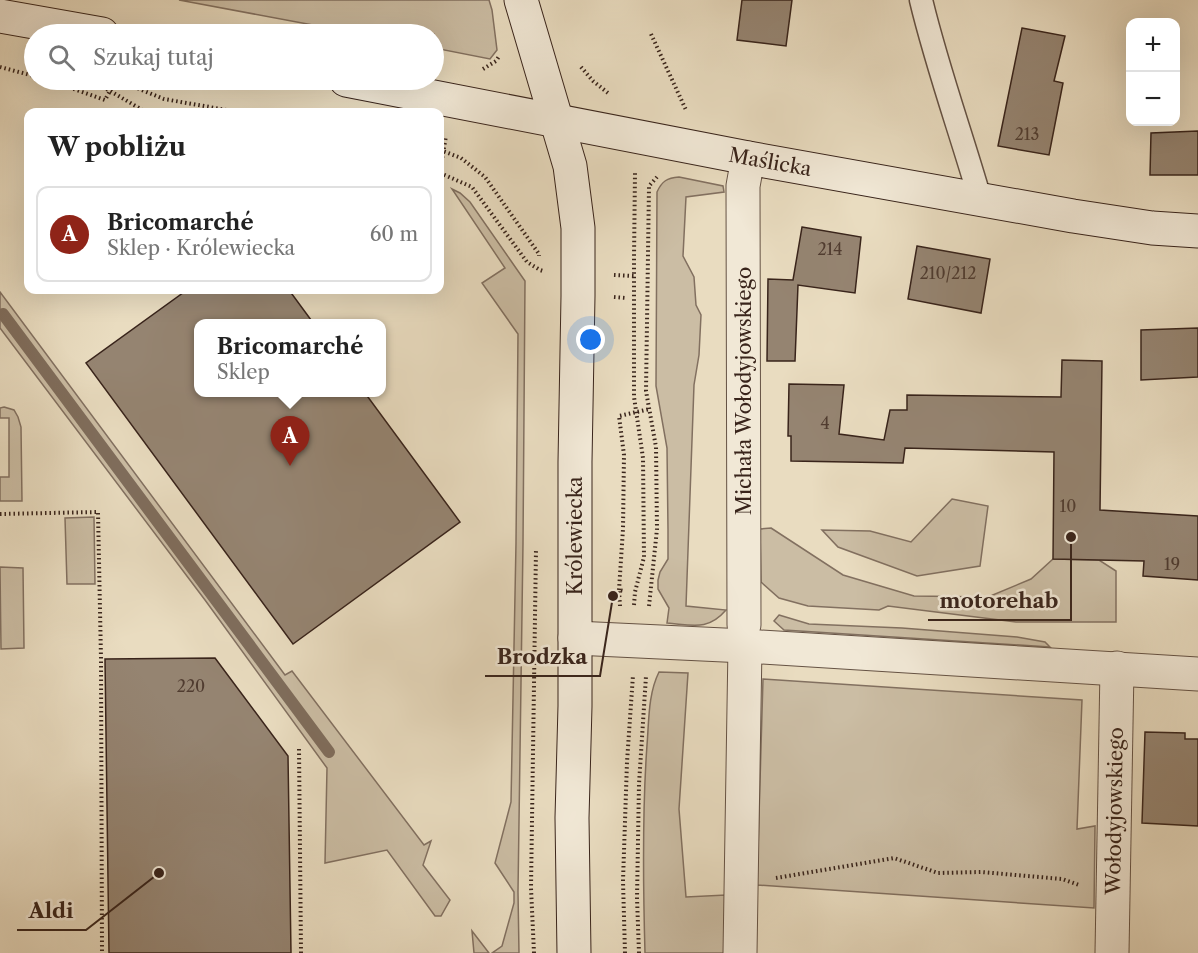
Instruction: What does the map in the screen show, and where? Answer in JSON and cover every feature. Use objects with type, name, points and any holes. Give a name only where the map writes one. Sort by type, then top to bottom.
[{"type":"street","name":"Królewiecka","points":[[521,0],[570,166],[578,228],[572,818],[574,953]]},
{"type":"street","points":[[0,16],[45,24]]},
{"type":"street","name":"Maślicka","points":[[398,90],[748,158],[1073,216],[1152,228],[1198,231]]},
{"type":"street","name":"Michała Wołodyjowskiego","points":[[740,953],[744,635],[743,186],[748,158]]},
{"type":"street","points":[[575,638],[744,635],[1198,674]]},
{"type":"street","name":"Wołodyjowskiego","points":[[1112,953],[1117,668]]},
{"type":"lane","points":[[921,0],[930,38],[980,199]]},
{"type":"path","points":[[651,34],[689,115]]},
{"type":"path","points":[[482,69],[501,54]]},
{"type":"path","points":[[578,64],[593,81],[614,98]]},
{"type":"path","points":[[0,67],[24,73]]},
{"type":"path","points":[[78,90],[105,99],[110,91],[139,108]]},
{"type":"path","points":[[141,90],[164,99],[215,108]]},
{"type":"path","points":[[444,138],[447,127]]},
{"type":"path","points":[[444,151],[461,158],[485,177],[539,254],[540,270],[528,262],[472,187],[444,174]]},
{"type":"path","points":[[641,298],[648,298],[649,186],[658,176]]},
{"type":"path","points":[[607,274],[634,276],[635,177]]},
{"type":"path","points":[[619,590],[624,455],[619,416],[650,409]]},
{"type":"path","points":[[0,514],[98,512],[102,953]]},
{"type":"path","points":[[534,953],[531,888],[536,544]]},
{"type":"path","points":[[299,749],[301,953]]},
{"type":"path","points":[[740,884],[894,858],[938,873],[981,872],[1062,879],[1078,884],[1113,910]]},
{"type":"shaded area","points":[[179,0],[489,0],[497,50],[490,59],[444,50],[444,24],[307,24]]},
{"type":"shaded area","points":[[679,177],[723,186],[724,192],[686,197],[683,256],[694,277],[696,305],[701,315],[699,355],[694,385],[686,606],[726,610],[713,621],[700,625],[667,623],[669,608],[658,589],[660,572],[668,559],[668,529],[667,448],[656,386],[657,192],[665,181]]},
{"type":"shaded area","points":[[452,189],[470,202],[525,281],[519,953],[492,953],[502,946],[514,903],[514,892],[495,863],[511,802],[518,334],[482,283],[505,268]]},
{"type":"shaded area","points":[[0,292],[285,675],[292,671],[424,845],[431,841],[423,865],[450,900],[441,916],[435,916],[387,850],[325,863],[327,768],[205,600],[0,328]]},
{"type":"shaded area","points":[[0,408],[14,410],[21,427],[22,501],[0,501],[0,477],[9,477],[9,418],[0,418]]},
{"type":"shaded area","points":[[952,499],[988,506],[980,566],[917,576],[838,547],[822,530],[870,531],[911,542]]},
{"type":"shaded area","points":[[94,517],[95,584],[67,584],[65,518]]},
{"type":"shaded area","points":[[771,528],[843,575],[914,596],[988,597],[1031,579],[1053,559],[1099,560],[1116,571],[1116,622],[1016,622],[888,606],[879,610],[808,606],[779,598],[761,582],[760,529]]},
{"type":"shaded area","points":[[0,567],[23,568],[24,648],[1,649]]},
{"type":"shaded area","points":[[779,615],[809,624],[902,628],[1017,637],[1045,642],[1050,647],[784,630],[774,621]]},
{"type":"shaded area","points":[[659,672],[688,673],[679,809],[686,897],[726,895],[726,953],[645,953],[643,849],[645,771],[651,698]]},
{"type":"shaded area","points":[[763,679],[1082,700],[1077,829],[1095,826],[1094,908],[757,885]]},
{"type":"shaded area","points":[[472,931],[489,953],[474,953]]},
{"type":"building","points":[[742,0],[792,0],[786,46],[737,40]]},
{"type":"building","points":[[1022,28],[1065,36],[1054,81],[1063,83],[1049,155],[998,146]]},
{"type":"building","points":[[1198,131],[1198,175],[1150,175],[1151,133]]},
{"type":"building","points":[[802,227],[861,237],[855,293],[798,285],[795,361],[767,361],[768,279],[793,280]]},
{"type":"building","points":[[917,246],[990,259],[981,313],[908,299]]},
{"type":"building","points":[[181,294],[292,294],[310,319],[194,319],[194,397],[368,397],[460,522],[293,644],[86,363]]},
{"type":"building","points":[[1198,328],[1198,377],[1141,380],[1141,330]]},
{"type":"building","points":[[1062,360],[1102,361],[1100,510],[1198,516],[1198,580],[1143,576],[1144,561],[1053,559],[1054,452],[905,448],[903,463],[791,461],[791,436],[788,436],[789,384],[844,385],[839,434],[884,440],[890,410],[907,410],[907,395],[1061,397]]},
{"type":"building","points":[[215,658],[288,756],[291,953],[109,953],[105,659]]},
{"type":"building","points":[[1145,732],[1185,733],[1185,739],[1198,739],[1198,826],[1142,823]]},
{"type":"waterway","points":[[3,314],[329,752]]},
{"type":"place","name":"Bricomarché","points":[[290,466]]},
{"type":"place","name":"motorehab","points":[[1071,537]]},
{"type":"place","name":"Brodzka","points":[[613,596]]},
{"type":"place","name":"Aldi","points":[[159,873]]}]
